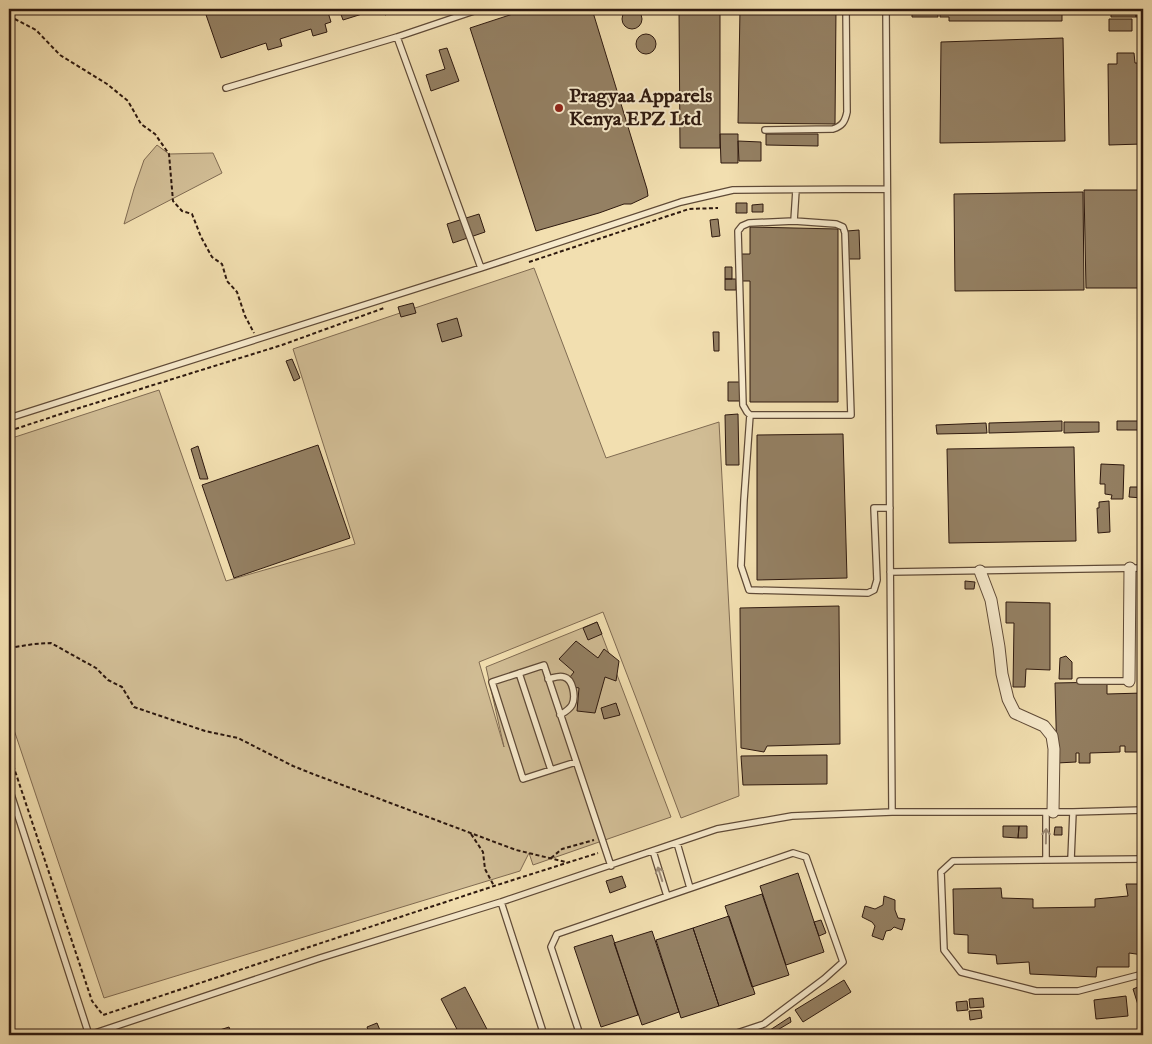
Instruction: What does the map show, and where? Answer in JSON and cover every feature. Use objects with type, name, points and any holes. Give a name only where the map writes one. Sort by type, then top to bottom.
[{"type":"street","points":[[1129,681],[1130,568]]},
{"type":"street","points":[[980,571],[991,600],[1002,674],[1008,699],[1015,713],[1044,726],[1052,736],[1054,749],[1054,791],[1050,812]]},
{"type":"lane","points":[[226,88],[397,37],[480,9]]},
{"type":"lane","points":[[765,130],[833,129],[841,126],[846,120],[846,9]]},
{"type":"lane","points":[[886,9],[892,812]]},
{"type":"lane","points":[[397,37],[482,268]]},
{"type":"lane","points":[[9,418],[482,268],[681,202],[733,190],[888,189]]},
{"type":"lane","points":[[794,221],[796,190]]},
{"type":"lane","points":[[750,415],[850,415],[845,233],[843,227],[836,224],[794,221],[749,223],[742,226],[738,231],[742,397],[745,408],[750,415],[741,566],[748,590],[868,593],[874,590],[877,580],[874,508],[890,508]]},
{"type":"lane","points":[[890,572],[1143,568]]},
{"type":"lane","points":[[576,762],[523,779],[492,682],[544,665],[611,866]]},
{"type":"lane","points":[[519,673],[551,770]]},
{"type":"lane","points":[[548,679],[566,677],[572,687],[574,697],[572,705],[560,715]]},
{"type":"lane","points":[[1080,680],[1129,681]]},
{"type":"lane","points":[[9,788],[89,1035],[320,958],[501,902],[717,830],[792,816],[892,812],[1143,810]]},
{"type":"lane","points":[[1046,860],[1050,812]]},
{"type":"lane","points":[[1071,859],[1073,812]]},
{"type":"lane","points":[[677,843],[690,888]]},
{"type":"lane","points":[[652,851],[667,896]]},
{"type":"lane","points":[[580,1035],[551,947],[557,934],[793,853],[806,857],[843,962],[824,979],[764,1024],[731,1035]]},
{"type":"lane","points":[[1143,858],[953,861],[941,872],[944,950],[961,972],[1036,991],[1078,991],[1143,974]]},
{"type":"lane","points":[[501,902],[544,1035]]},
{"type":"path","points":[[9,16],[36,30],[60,55],[107,84],[128,101],[141,124],[155,134],[168,154],[173,201],[182,211],[192,214],[201,237],[212,257],[222,264],[227,281],[237,292],[245,316],[258,339]]},
{"type":"path","points":[[530,262],[689,209],[718,208]]},
{"type":"path","points":[[9,431],[282,345],[392,305]]},
{"type":"path","points":[[9,648],[51,643],[96,668],[108,680],[122,686],[134,707],[206,731],[238,738],[293,766],[516,850],[569,863]]},
{"type":"path","points":[[9,753],[92,1001],[103,1015],[606,850]]},
{"type":"path","points":[[471,833],[483,852],[485,869],[494,886]]},
{"type":"path","points":[[551,858],[562,849],[601,837]]},
{"type":"shaded area","points":[[157,145],[169,154],[213,153],[222,173],[124,224],[144,160]]},
{"type":"shaded area","points":[[534,268],[606,458],[719,422],[739,796],[681,818],[603,612],[479,662],[504,747],[486,667],[597,622],[671,817],[533,865],[529,853],[520,871],[104,998],[9,715],[9,439],[159,390],[226,581],[355,544],[293,349]]},
{"type":"building","points":[[204,9],[327,9],[331,22],[325,24],[327,32],[313,36],[311,29],[280,39],[282,46],[268,50],[266,43],[221,58]]},
{"type":"building","points":[[339,9],[378,9],[343,20]]},
{"type":"building","points":[[383,9],[399,9],[400,10],[385,15]]},
{"type":"building","name":"Pragyaa Apparels Kenya EPZ Ltd","points":[[528,9],[592,9],[648,196],[631,204],[624,204],[536,231],[470,28]]},
{"type":"building","points":[[632,9],[639,12],[642,19],[639,26],[632,29],[625,26],[622,19],[625,12]]},
{"type":"building","points":[[679,9],[720,9],[720,148],[680,148]]},
{"type":"building","points":[[740,9],[836,9],[835,124],[738,123]]},
{"type":"building","points":[[912,9],[938,9],[938,17],[912,17]]},
{"type":"building","points":[[940,9],[1062,9],[1062,21],[949,21],[949,17],[940,17]]},
{"type":"building","points":[[1069,9],[1099,9],[1099,14],[1069,14]]},
{"type":"building","points":[[1111,9],[1136,9],[1136,17],[1111,17]]},
{"type":"building","points":[[1136,9],[1143,9],[1143,17],[1136,17]]},
{"type":"building","points":[[1109,19],[1132,19],[1132,31],[1109,31]]},
{"type":"building","points":[[646,34],[653,37],[656,44],[653,51],[646,54],[639,51],[636,44],[639,37]]},
{"type":"building","points":[[1063,38],[1065,141],[940,143],[941,42]]},
{"type":"building","points":[[447,48],[459,81],[431,91],[426,75],[445,69],[439,50]]},
{"type":"building","points":[[1117,53],[1134,53],[1135,63],[1143,63],[1142,144],[1109,145],[1108,64],[1117,64]]},
{"type":"building","points":[[720,134],[738,134],[738,163],[721,163]]},
{"type":"building","points":[[766,134],[818,134],[818,146],[766,145]]},
{"type":"building","points":[[738,141],[761,142],[761,161],[739,161]]},
{"type":"building","points":[[1084,190],[1143,190],[1143,288],[1086,288]]},
{"type":"building","points":[[1083,192],[1084,290],[955,291],[954,194]]},
{"type":"building","points":[[736,203],[747,203],[747,213],[736,213]]},
{"type":"building","points":[[763,204],[763,212],[752,212],[752,205]]},
{"type":"building","points":[[479,214],[485,232],[453,243],[447,224]]},
{"type":"building","points":[[718,219],[720,236],[712,237],[710,220]]},
{"type":"building","points":[[750,227],[838,229],[838,402],[750,402],[750,281],[741,281],[741,254],[750,254]]},
{"type":"building","points":[[859,230],[860,259],[848,259],[847,231]]},
{"type":"building","points":[[725,267],[732,267],[732,279],[725,279]]},
{"type":"building","points":[[725,279],[736,279],[736,290],[725,290]]},
{"type":"building","points":[[413,303],[416,313],[401,317],[398,307]]},
{"type":"building","points":[[457,318],[462,336],[442,342],[437,324]]},
{"type":"building","points":[[713,332],[719,332],[719,351],[714,351]]},
{"type":"building","points":[[292,359],[300,378],[294,381],[286,361]]},
{"type":"building","points":[[728,382],[741,382],[741,401],[728,401]]},
{"type":"building","points":[[738,414],[739,465],[726,465],[725,415]]},
{"type":"building","points":[[1062,421],[1062,431],[989,433],[989,423]]},
{"type":"building","points":[[1117,421],[1143,421],[1143,430],[1117,430]]},
{"type":"building","points":[[1064,422],[1099,422],[1099,432],[1064,433]]},
{"type":"building","points":[[986,423],[987,433],[937,434],[936,425]]},
{"type":"building","points":[[843,434],[847,578],[757,580],[757,435]]},
{"type":"building","points":[[318,445],[350,538],[234,578],[202,485]]},
{"type":"building","points":[[198,446],[208,479],[200,479],[191,449]]},
{"type":"building","points":[[1074,447],[1076,541],[949,543],[947,449]]},
{"type":"building","points":[[1101,464],[1124,465],[1123,499],[1111,499],[1112,495],[1105,494],[1105,484],[1100,484]]},
{"type":"building","points":[[1130,487],[1143,487],[1143,498],[1129,497]]},
{"type":"building","points":[[1109,501],[1110,532],[1098,533],[1097,508],[1099,508],[1099,502]]},
{"type":"building","points":[[1141,504],[1143,504],[1143,532],[1140,532]]},
{"type":"building","points":[[965,581],[975,582],[974,589],[965,589]]},
{"type":"building","points":[[1006,602],[1050,603],[1050,670],[1026,669],[1025,687],[1013,687],[1014,623],[1006,623]]},
{"type":"building","points":[[839,606],[840,744],[767,746],[764,752],[741,748],[740,608]]},
{"type":"building","points":[[597,622],[602,634],[588,640],[583,628]]},
{"type":"building","points":[[576,641],[598,658],[604,649],[619,661],[616,681],[605,677],[595,713],[577,711],[579,688],[574,687],[570,681],[570,677],[574,672],[559,659]]},
{"type":"building","points":[[1066,656],[1072,662],[1072,679],[1059,679],[1060,658]]},
{"type":"building","points":[[1107,682],[1107,694],[1143,693],[1142,752],[1125,752],[1125,746],[1120,746],[1120,752],[1090,753],[1090,763],[1079,763],[1079,753],[1076,753],[1076,762],[1057,763],[1055,683]]},
{"type":"building","points":[[616,703],[620,715],[604,719],[601,708]]},
{"type":"building","points":[[827,755],[827,784],[743,785],[741,756]]},
{"type":"building","points":[[1003,826],[1019,826],[1018,838],[1003,837]]},
{"type":"building","points":[[1019,826],[1027,826],[1027,838],[1018,838]]},
{"type":"building","points":[[1055,827],[1062,827],[1062,835],[1054,835]]},
{"type":"building","points":[[798,873],[824,952],[786,965],[760,886]]},
{"type":"building","points":[[622,876],[626,887],[610,893],[606,881]]},
{"type":"building","points":[[1126,884],[1143,884],[1143,955],[1129,953],[1129,967],[1097,967],[1096,977],[1030,974],[1029,962],[997,964],[996,955],[968,953],[968,935],[954,934],[953,889],[1001,888],[1002,898],[1033,899],[1033,908],[1095,907],[1095,899],[1128,896]]},
{"type":"building","points":[[762,894],[789,975],[752,987],[725,906]]},
{"type":"building","points":[[884,896],[895,900],[895,910],[898,918],[905,919],[902,930],[894,927],[886,931],[883,940],[872,936],[875,926],[872,922],[862,917],[865,906],[875,909],[883,905]]},
{"type":"building","points":[[729,916],[755,994],[719,1006],[693,928]]},
{"type":"building","points":[[821,920],[826,933],[819,936],[814,922]]},
{"type":"building","points":[[693,928],[719,1006],[681,1018],[656,940]]},
{"type":"building","points":[[652,931],[679,1012],[642,1025],[614,943]]},
{"type":"building","points":[[612,935],[638,1015],[601,1027],[574,947]]},
{"type":"building","points":[[844,980],[851,992],[803,1022],[795,1010]]},
{"type":"building","points":[[1143,985],[1143,1006],[1139,1008],[1133,989]]},
{"type":"building","points":[[465,987],[490,1035],[460,1035],[441,999]]},
{"type":"building","points":[[1126,996],[1128,1016],[1096,1019],[1094,1000]]},
{"type":"building","points":[[983,998],[984,1007],[970,1008],[969,999]]},
{"type":"building","points":[[967,1001],[968,1010],[957,1011],[956,1002]]},
{"type":"building","points":[[981,1010],[982,1018],[970,1020],[969,1011]]},
{"type":"building","points":[[790,1017],[791,1022],[769,1035],[767,1032]]},
{"type":"building","points":[[377,1023],[382,1035],[370,1035],[367,1027]]},
{"type":"building","points":[[229,1027],[232,1035],[204,1035]]},
{"type":"place","name":"Pragyaa Apparels Kenya EPZ Ltd","points":[[559,108]]}]
